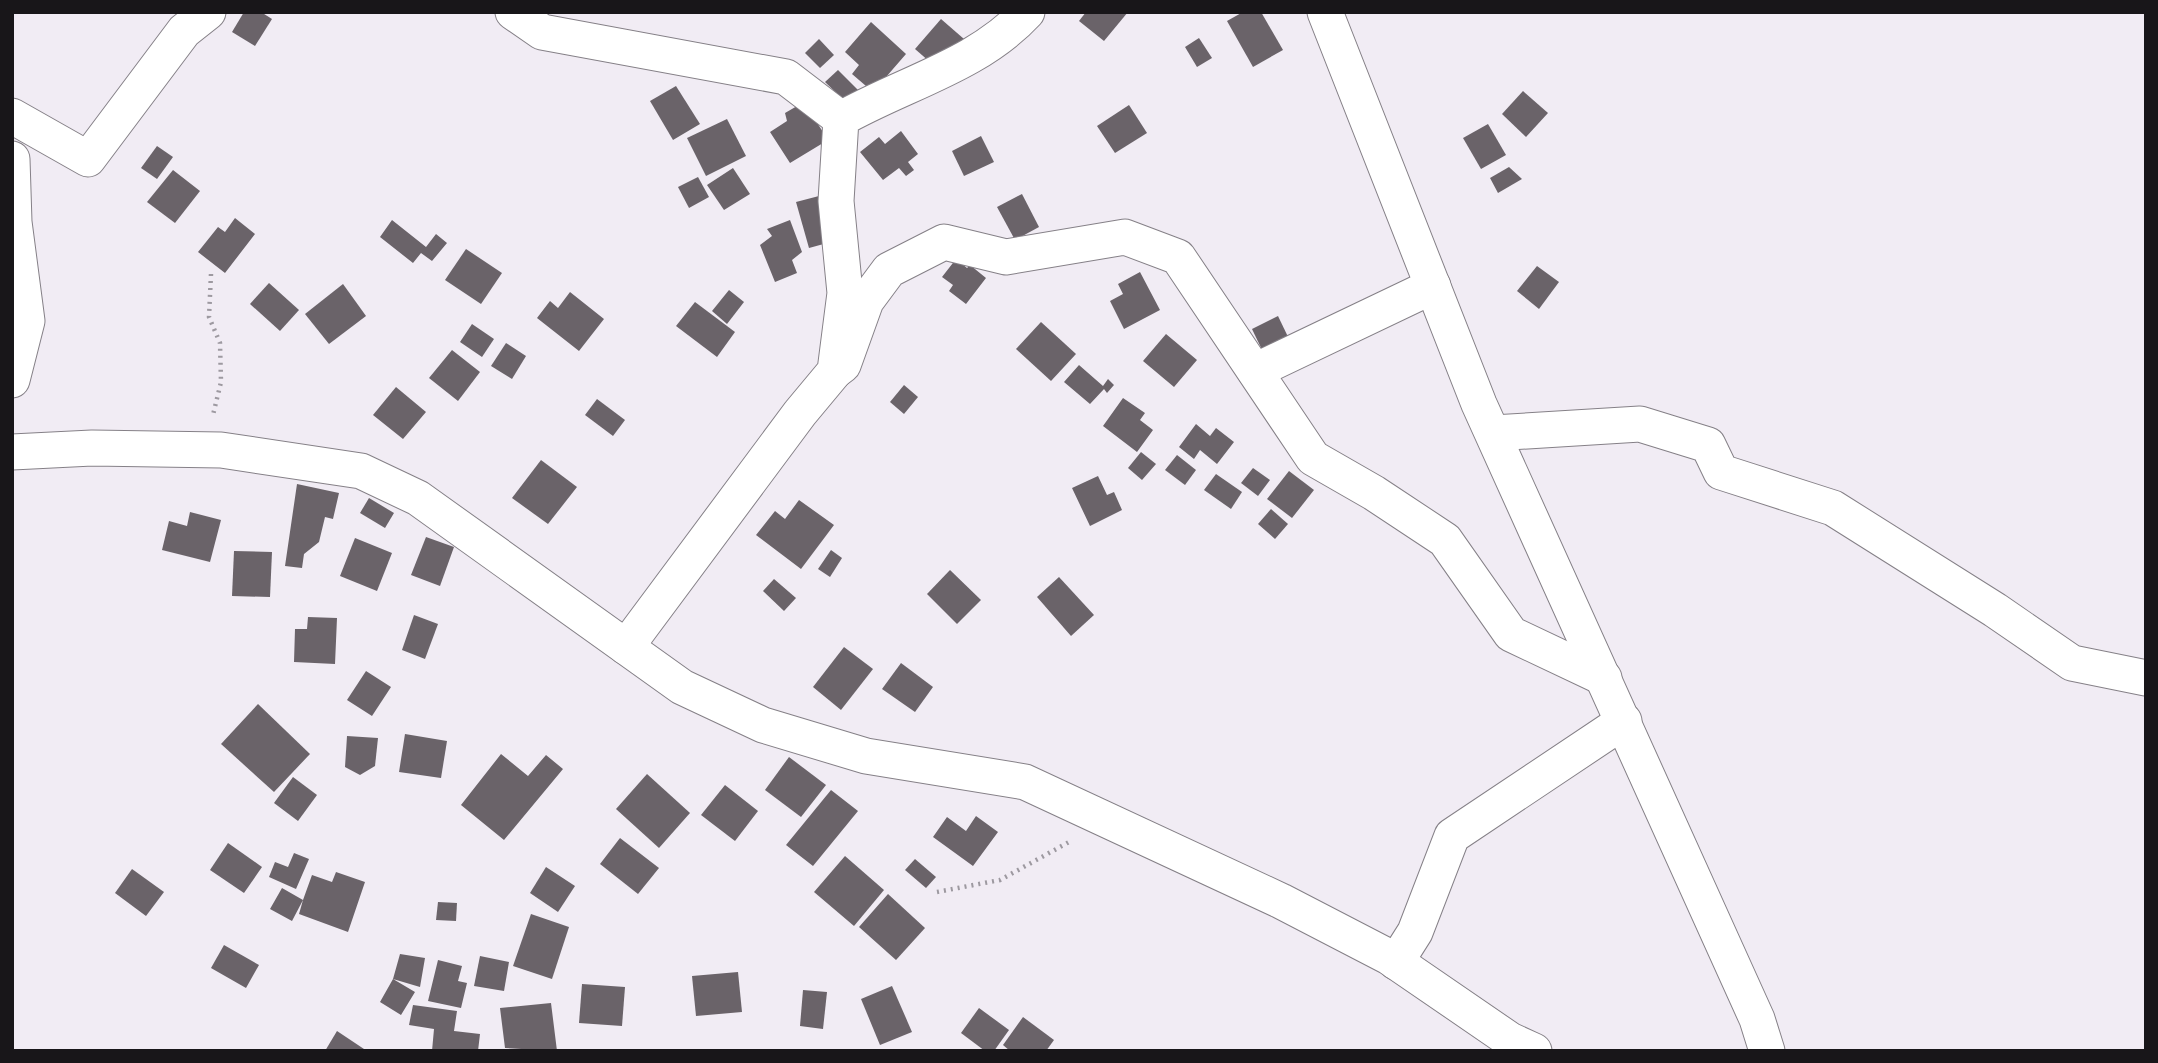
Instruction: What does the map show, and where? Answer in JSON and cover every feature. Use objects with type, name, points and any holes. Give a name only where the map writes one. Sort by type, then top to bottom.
[{"type":"street","points":[[12,116],[88,159],[184,31],[208,12]]},
{"type":"street","points":[[513,12],[542,32],[786,77],[841,119]]},
{"type":"street","points":[[841,119],[876,99],[974,56],[1005,36],[1027,12]]},
{"type":"street","points":[[1325,12],[1493,433],[1752,1006],[1767,1051]]},
{"type":"street","points":[[835,371],[845,293],[836,201],[841,119]]},
{"type":"street","points":[[12,159],[15,222],[27,321],[12,380]]},
{"type":"street","points":[[626,648],[800,413],[843,365],[866,300],[889,270],[944,243],[1006,257],[1125,237],[1178,257],[1313,458],[1374,493],[1446,540],[1511,634],[1604,678]]},
{"type":"street","points":[[1255,371],[1433,286]]},
{"type":"street","points":[[1493,433],[1640,424],[1708,445],[1721,472],[1833,508],[1995,610],[2072,663],[2146,678]]},
{"type":"street","points":[[12,452],[92,448],[204,450],[361,471],[418,498],[682,687],[763,726],[866,755],[1025,782],[1282,901],[1396,962],[1510,1040],[1534,1051]]},
{"type":"street","points":[[1396,962],[1415,932],[1452,836],[1624,722]]},
{"type":"path","points":[[204,450],[221,382],[220,343],[209,317],[211,274]]},
{"type":"path","points":[[937,892],[1000,880],[1107,821]]},
{"type":"building","points":[[244,12],[261,12],[272,19],[255,46],[232,32]]},
{"type":"building","points":[[1086,12],[1128,12],[1104,41],[1079,21]]},
{"type":"building","points":[[1243,12],[1261,12],[1283,50],[1253,67],[1227,21]]},
{"type":"building","points":[[941,19],[964,39],[938,69],[915,49]]},
{"type":"building","points":[[871,22],[906,54],[873,92],[852,74],[859,65],[845,52]]},
{"type":"building","points":[[1199,38],[1212,58],[1197,67],[1185,47]]},
{"type":"building","points":[[819,39],[834,55],[820,68],[805,53]]},
{"type":"building","points":[[838,70],[860,92],[848,104],[825,82]]},
{"type":"building","points":[[676,86],[700,124],[673,140],[650,101]]},
{"type":"building","points":[[1523,91],[1548,113],[1526,137],[1502,114]]},
{"type":"building","points":[[804,102],[828,140],[790,163],[770,132],[787,121],[785,113]]},
{"type":"building","points":[[1129,105],[1147,133],[1115,153],[1097,126]]},
{"type":"building","points":[[727,119],[746,156],[706,176],[687,138]]},
{"type":"building","points":[[1488,124],[1506,155],[1481,169],[1463,138]]},
{"type":"building","points":[[901,131],[918,154],[908,162],[914,170],[906,176],[899,168],[883,180],[860,152],[879,137],[885,144]]},
{"type":"building","points":[[981,136],[994,162],[964,176],[952,151]]},
{"type":"building","points":[[157,146],[173,157],[157,179],[141,168]]},
{"type":"building","points":[[1509,167],[1522,179],[1498,193],[1490,178]]},
{"type":"building","points":[[733,168],[750,194],[724,210],[707,185]]},
{"type":"building","points":[[173,170],[200,191],[175,223],[147,202]]},
{"type":"building","points":[[698,177],[709,197],[689,208],[678,187]]},
{"type":"building","points":[[1022,194],[1039,227],[1015,240],[997,207]]},
{"type":"building","points":[[819,196],[831,242],[809,248],[796,202]]},
{"type":"building","points":[[235,218],[255,234],[225,273],[198,252],[218,227],[225,232]]},
{"type":"building","points":[[392,220],[426,247],[436,234],[447,243],[432,261],[421,253],[413,263],[380,237]]},
{"type":"building","points":[[790,220],[802,252],[792,260],[797,273],[775,282],[760,245],[772,236],[767,229]]},
{"type":"building","points":[[466,249],[502,273],[481,304],[445,280]]},
{"type":"building","points":[[956,259],[967,268],[970,265],[986,278],[966,304],[949,291],[953,285],[942,277]]},
{"type":"building","points":[[1537,266],[1559,282],[1539,309],[1517,291]]},
{"type":"building","points":[[1140,272],[1160,310],[1124,329],[1110,301],[1123,294],[1118,284]]},
{"type":"building","points":[[269,283],[299,310],[280,331],[250,304]]},
{"type":"building","points":[[343,284],[366,316],[329,344],[305,314]]},
{"type":"building","points":[[729,290],[744,302],[727,324],[712,311]]},
{"type":"building","points":[[570,292],[604,319],[579,351],[537,318],[550,301],[558,308]]},
{"type":"building","points":[[695,302],[735,332],[717,357],[676,326]]},
{"type":"building","points":[[1278,316],[1290,341],[1264,354],[1252,329]]},
{"type":"building","points":[[1041,322],[1076,354],[1051,381],[1016,349]]},
{"type":"building","points":[[472,324],[494,339],[482,357],[460,342]]},
{"type":"building","points":[[1166,334],[1197,360],[1174,387],[1143,361]]},
{"type":"building","points":[[506,343],[526,356],[512,379],[491,366]]},
{"type":"building","points":[[452,350],[480,372],[458,401],[429,378]]},
{"type":"building","points":[[1079,365],[1103,386],[1108,379],[1114,385],[1107,393],[1104,389],[1090,404],[1064,382]]},
{"type":"building","points":[[904,385],[918,397],[904,414],[890,402]]},
{"type":"building","points":[[396,387],[426,412],[403,439],[373,415]]},
{"type":"building","points":[[1123,398],[1145,413],[1140,420],[1153,430],[1137,452],[1103,426]]},
{"type":"building","points":[[597,399],[625,420],[613,436],[585,415]]},
{"type":"building","points":[[1196,424],[1210,436],[1216,428],[1234,442],[1217,464],[1200,450],[1194,459],[1179,447]]},
{"type":"building","points":[[1141,452],[1156,464],[1142,480],[1128,468]]},
{"type":"building","points":[[1177,455],[1196,470],[1185,485],[1165,470]]},
{"type":"building","points":[[541,460],[577,487],[548,524],[512,498]]},
{"type":"building","points":[[1253,468],[1270,480],[1258,496],[1241,483]]},
{"type":"building","points":[[1289,471],[1314,490],[1292,518],[1267,499]]},
{"type":"building","points":[[1216,474],[1242,492],[1231,509],[1204,490]]},
{"type":"building","points":[[1098,476],[1107,495],[1114,492],[1122,510],[1090,526],[1072,488]]},
{"type":"building","points":[[297,484],[339,493],[333,519],[325,517],[319,542],[304,554],[302,568],[285,566]]},
{"type":"building","points":[[369,498],[394,513],[385,528],[360,513]]},
{"type":"building","points":[[799,500],[834,525],[801,569],[756,535],[775,511],[785,519]]},
{"type":"building","points":[[1271,509],[1288,524],[1275,539],[1258,524]]},
{"type":"building","points":[[190,512],[221,520],[210,562],[162,550],[169,521],[187,526]]},
{"type":"building","points":[[426,537],[454,547],[440,586],[411,575]]},
{"type":"building","points":[[355,538],[392,553],[377,591],[340,576]]},
{"type":"building","points":[[831,550],[842,558],[830,577],[818,569]]},
{"type":"building","points":[[234,551],[272,552],[270,597],[232,596]]},
{"type":"building","points":[[950,570],[981,600],[957,624],[927,594]]},
{"type":"building","points":[[1059,577],[1094,615],[1071,636],[1037,597]]},
{"type":"building","points":[[774,579],[796,598],[784,611],[763,591]]},
{"type":"building","points":[[414,615],[438,624],[425,659],[402,650]]},
{"type":"building","points":[[308,617],[337,618],[335,664],[294,662],[295,629],[307,629]]},
{"type":"building","points":[[844,647],[873,669],[841,710],[813,687]]},
{"type":"building","points":[[901,663],[933,687],[915,712],[882,689]]},
{"type":"building","points":[[366,671],[391,687],[372,716],[347,700]]},
{"type":"building","points":[[258,704],[310,754],[274,792],[221,744]]},
{"type":"building","points":[[405,734],[447,741],[441,778],[399,772]]},
{"type":"building","points":[[347,736],[378,738],[375,766],[360,775],[345,767]]},
{"type":"building","points":[[501,754],[528,776],[546,755],[563,769],[504,840],[461,805]]},
{"type":"building","points":[[789,757],[826,785],[801,817],[765,790]]},
{"type":"building","points":[[647,774],[690,813],[659,848],[616,809]]},
{"type":"building","points":[[293,777],[317,795],[298,821],[274,803]]},
{"type":"building","points":[[725,785],[758,811],[735,841],[701,815]]},
{"type":"building","points":[[831,790],[858,811],[813,866],[786,845]]},
{"type":"building","points":[[976,816],[998,832],[973,866],[933,837],[947,817],[966,831]]},
{"type":"building","points":[[620,838],[659,868],[638,894],[600,864]]},
{"type":"building","points":[[228,843],[262,867],[244,893],[210,870]]},
{"type":"building","points":[[294,853],[309,859],[296,889],[269,877],[275,862],[288,867]]},
{"type":"building","points":[[845,856],[884,890],[854,926],[814,892]]},
{"type":"building","points":[[915,859],[936,877],[926,888],[905,870]]},
{"type":"building","points":[[546,867],[575,886],[558,912],[530,893]]},
{"type":"building","points":[[132,869],[164,892],[146,916],[115,893]]},
{"type":"building","points":[[336,872],[365,882],[348,932],[299,914],[312,875],[332,882]]},
{"type":"building","points":[[282,888],[303,900],[292,921],[270,909]]},
{"type":"building","points":[[888,894],[925,928],[896,960],[859,927]]},
{"type":"building","points":[[438,902],[457,903],[456,921],[436,920]]},
{"type":"building","points":[[531,914],[569,927],[552,979],[513,966]]},
{"type":"building","points":[[224,945],[259,965],[246,988],[211,968]]},
{"type":"building","points":[[400,954],[425,958],[420,987],[393,979]]},
{"type":"building","points":[[480,956],[509,962],[504,991],[474,986]]},
{"type":"building","points":[[438,960],[462,966],[458,981],[467,983],[461,1008],[428,1001]]},
{"type":"building","points":[[738,972],[742,1012],[696,1016],[692,976]]},
{"type":"building","points":[[393,979],[415,992],[401,1015],[380,1002]]},
{"type":"building","points":[[582,984],[625,987],[622,1026],[579,1023]]},
{"type":"building","points":[[892,986],[912,1032],[880,1045],[861,999]]},
{"type":"building","points":[[803,990],[827,992],[823,1029],[800,1026]]},
{"type":"building","points":[[551,1003],[557,1051],[505,1048],[500,1008]]},
{"type":"building","points":[[413,1005],[457,1011],[454,1031],[480,1034],[478,1051],[432,1051],[434,1029],[409,1025]]},
{"type":"building","points":[[979,1008],[1009,1030],[994,1051],[985,1051],[961,1033]]},
{"type":"building","points":[[1023,1017],[1054,1040],[1046,1051],[1010,1051],[1003,1045]]},
{"type":"building","points":[[337,1031],[367,1051],[325,1051]]}]
